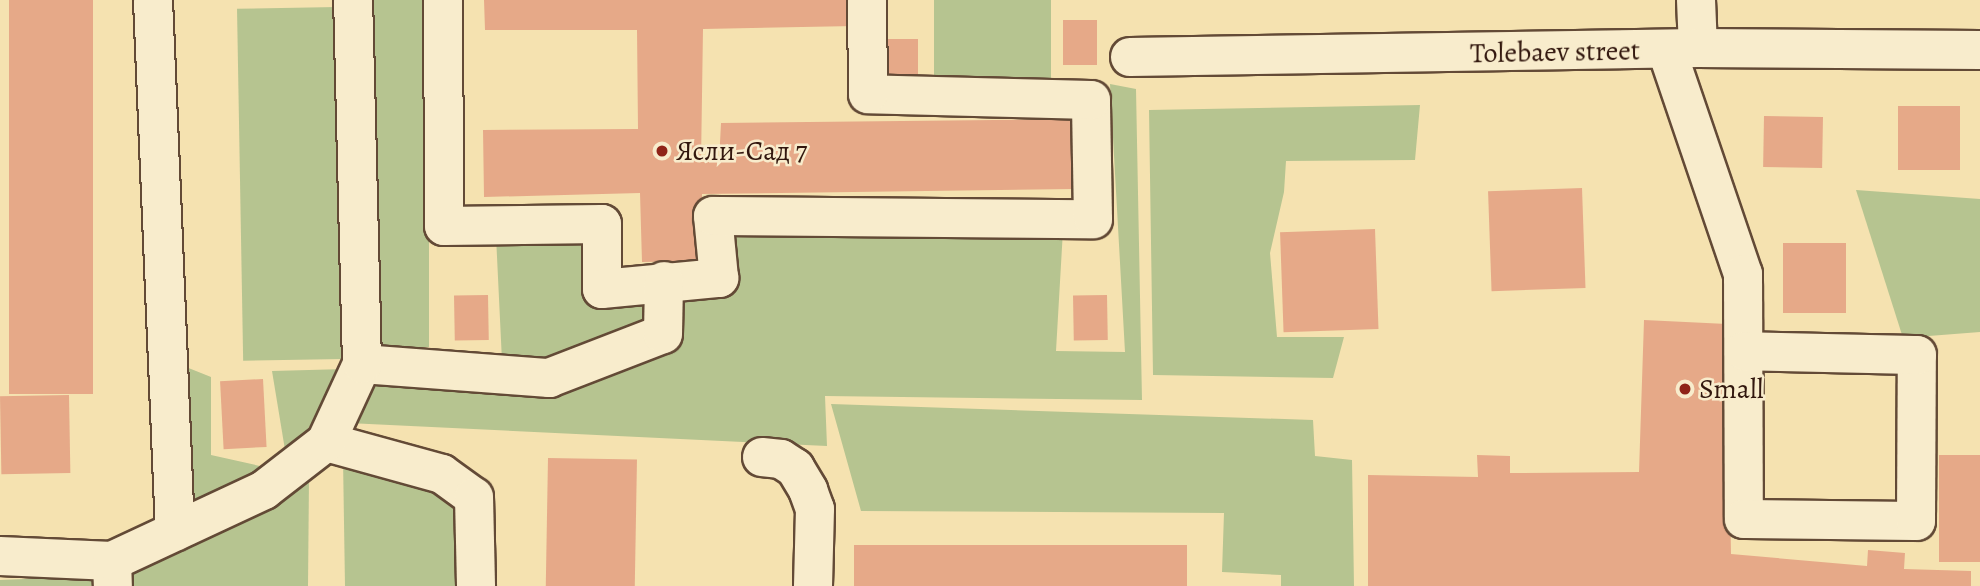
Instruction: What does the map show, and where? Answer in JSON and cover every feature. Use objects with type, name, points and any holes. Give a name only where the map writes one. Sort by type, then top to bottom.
[{"type":"street","points":[[153,0],[175,532]]},
{"type":"street","points":[[0,556],[113,574],[175,532],[264,490],[326,442],[362,364],[354,0]]},
{"type":"street","points":[[443,0],[444,226],[602,224],[602,289],[664,281],[719,278],[713,216],[1093,219],[1091,100],[868,94],[867,0]]},
{"type":"street","points":[[1696,0],[1683,50],[1743,274],[1744,519],[1916,521],[1917,355],[1744,351]]},
{"type":"street","name":"Tolebaev street","points":[[1130,57],[1683,50],[1980,50]]},
{"type":"street","points":[[362,364],[549,378],[663,334],[664,281]]},
{"type":"street","points":[[326,442],[442,474],[474,497],[476,586]]},
{"type":"street","points":[[762,457],[781,459],[795,468],[808,490],[815,509],[813,586]]},
{"type":"green space","points":[[366,0],[429,0],[429,347],[366,347]]},
{"type":"green space","points":[[934,0],[1051,0],[1051,89],[934,89]]},
{"type":"green space","points":[[337,7],[343,359],[243,361],[237,9]]},
{"type":"green space","points":[[1110,84],[1136,89],[1142,400],[825,396],[827,446],[348,423],[390,367],[498,392],[669,347],[672,294],[732,295],[728,229],[1063,230],[1056,351],[1125,352]]},
{"type":"green space","points":[[1420,105],[1415,160],[1286,161],[1284,192],[1270,253],[1277,337],[1344,337],[1333,378],[1153,375],[1149,110]]},
{"type":"green space","points":[[1856,190],[1980,199],[1980,332],[1903,338]]},
{"type":"green space","points":[[496,236],[594,237],[591,298],[656,299],[655,327],[546,365],[502,361]]},
{"type":"green space","points":[[186,367],[211,377],[211,455],[269,468],[192,510]]},
{"type":"green space","points":[[346,369],[287,462],[272,371]]},
{"type":"green space","points":[[831,404],[1313,420],[1315,456],[1352,460],[1354,586],[1281,586],[1281,575],[1222,572],[1224,513],[861,511]]},
{"type":"green space","points":[[343,459],[471,502],[471,586],[345,586]]},
{"type":"green space","points":[[309,478],[308,586],[126,586],[125,573]]},
{"type":"green space","points":[[100,576],[101,586],[0,586],[0,580]]},
{"type":"building","points":[[9,0],[93,0],[93,394],[9,394]]},
{"type":"building","points":[[484,0],[855,0],[855,26],[703,29],[701,162],[719,162],[721,123],[1073,119],[1073,189],[702,194],[701,261],[642,262],[640,193],[484,197],[483,130],[638,129],[637,30],[485,30]]},
{"type":"building","points":[[1063,20],[1097,20],[1097,65],[1063,65]]},
{"type":"building","points":[[884,39],[918,39],[918,84],[884,84]]},
{"type":"building","points":[[1898,106],[1960,106],[1960,170],[1898,170]]},
{"type":"building","points":[[1764,116],[1823,117],[1822,168],[1763,167]]},
{"type":"building","points":[[1582,188],[1585,288],[1492,291],[1488,191]]},
{"type":"building","points":[[1375,229],[1378,329],[1284,332],[1280,232]]},
{"type":"building","points":[[1783,243],[1846,243],[1846,313],[1783,313]]},
{"type":"building","points":[[488,295],[489,340],[455,341],[454,296]]},
{"type":"building","points":[[1107,295],[1108,340],[1074,341],[1073,296]]},
{"type":"building","name":"Small","points":[[1644,320],[1727,324],[1731,554],[1867,566],[1868,550],[1905,553],[1904,569],[1971,571],[1971,586],[1368,586],[1368,475],[1478,477],[1477,455],[1510,456],[1510,473],[1639,472]]},
{"type":"building","points":[[263,379],[267,447],[224,449],[220,381]]},
{"type":"building","points":[[69,395],[70,473],[1,474],[0,396]]},
{"type":"building","points":[[1939,455],[1980,455],[1980,562],[1939,562]]},
{"type":"building","points":[[548,458],[637,460],[635,586],[546,586]]},
{"type":"building","points":[[854,545],[1187,545],[1187,586],[854,586]]},
{"type":"place","name":"Ясли-Сад 7","points":[[662,151]]},
{"type":"place","name":"Small","points":[[1685,389]]}]
